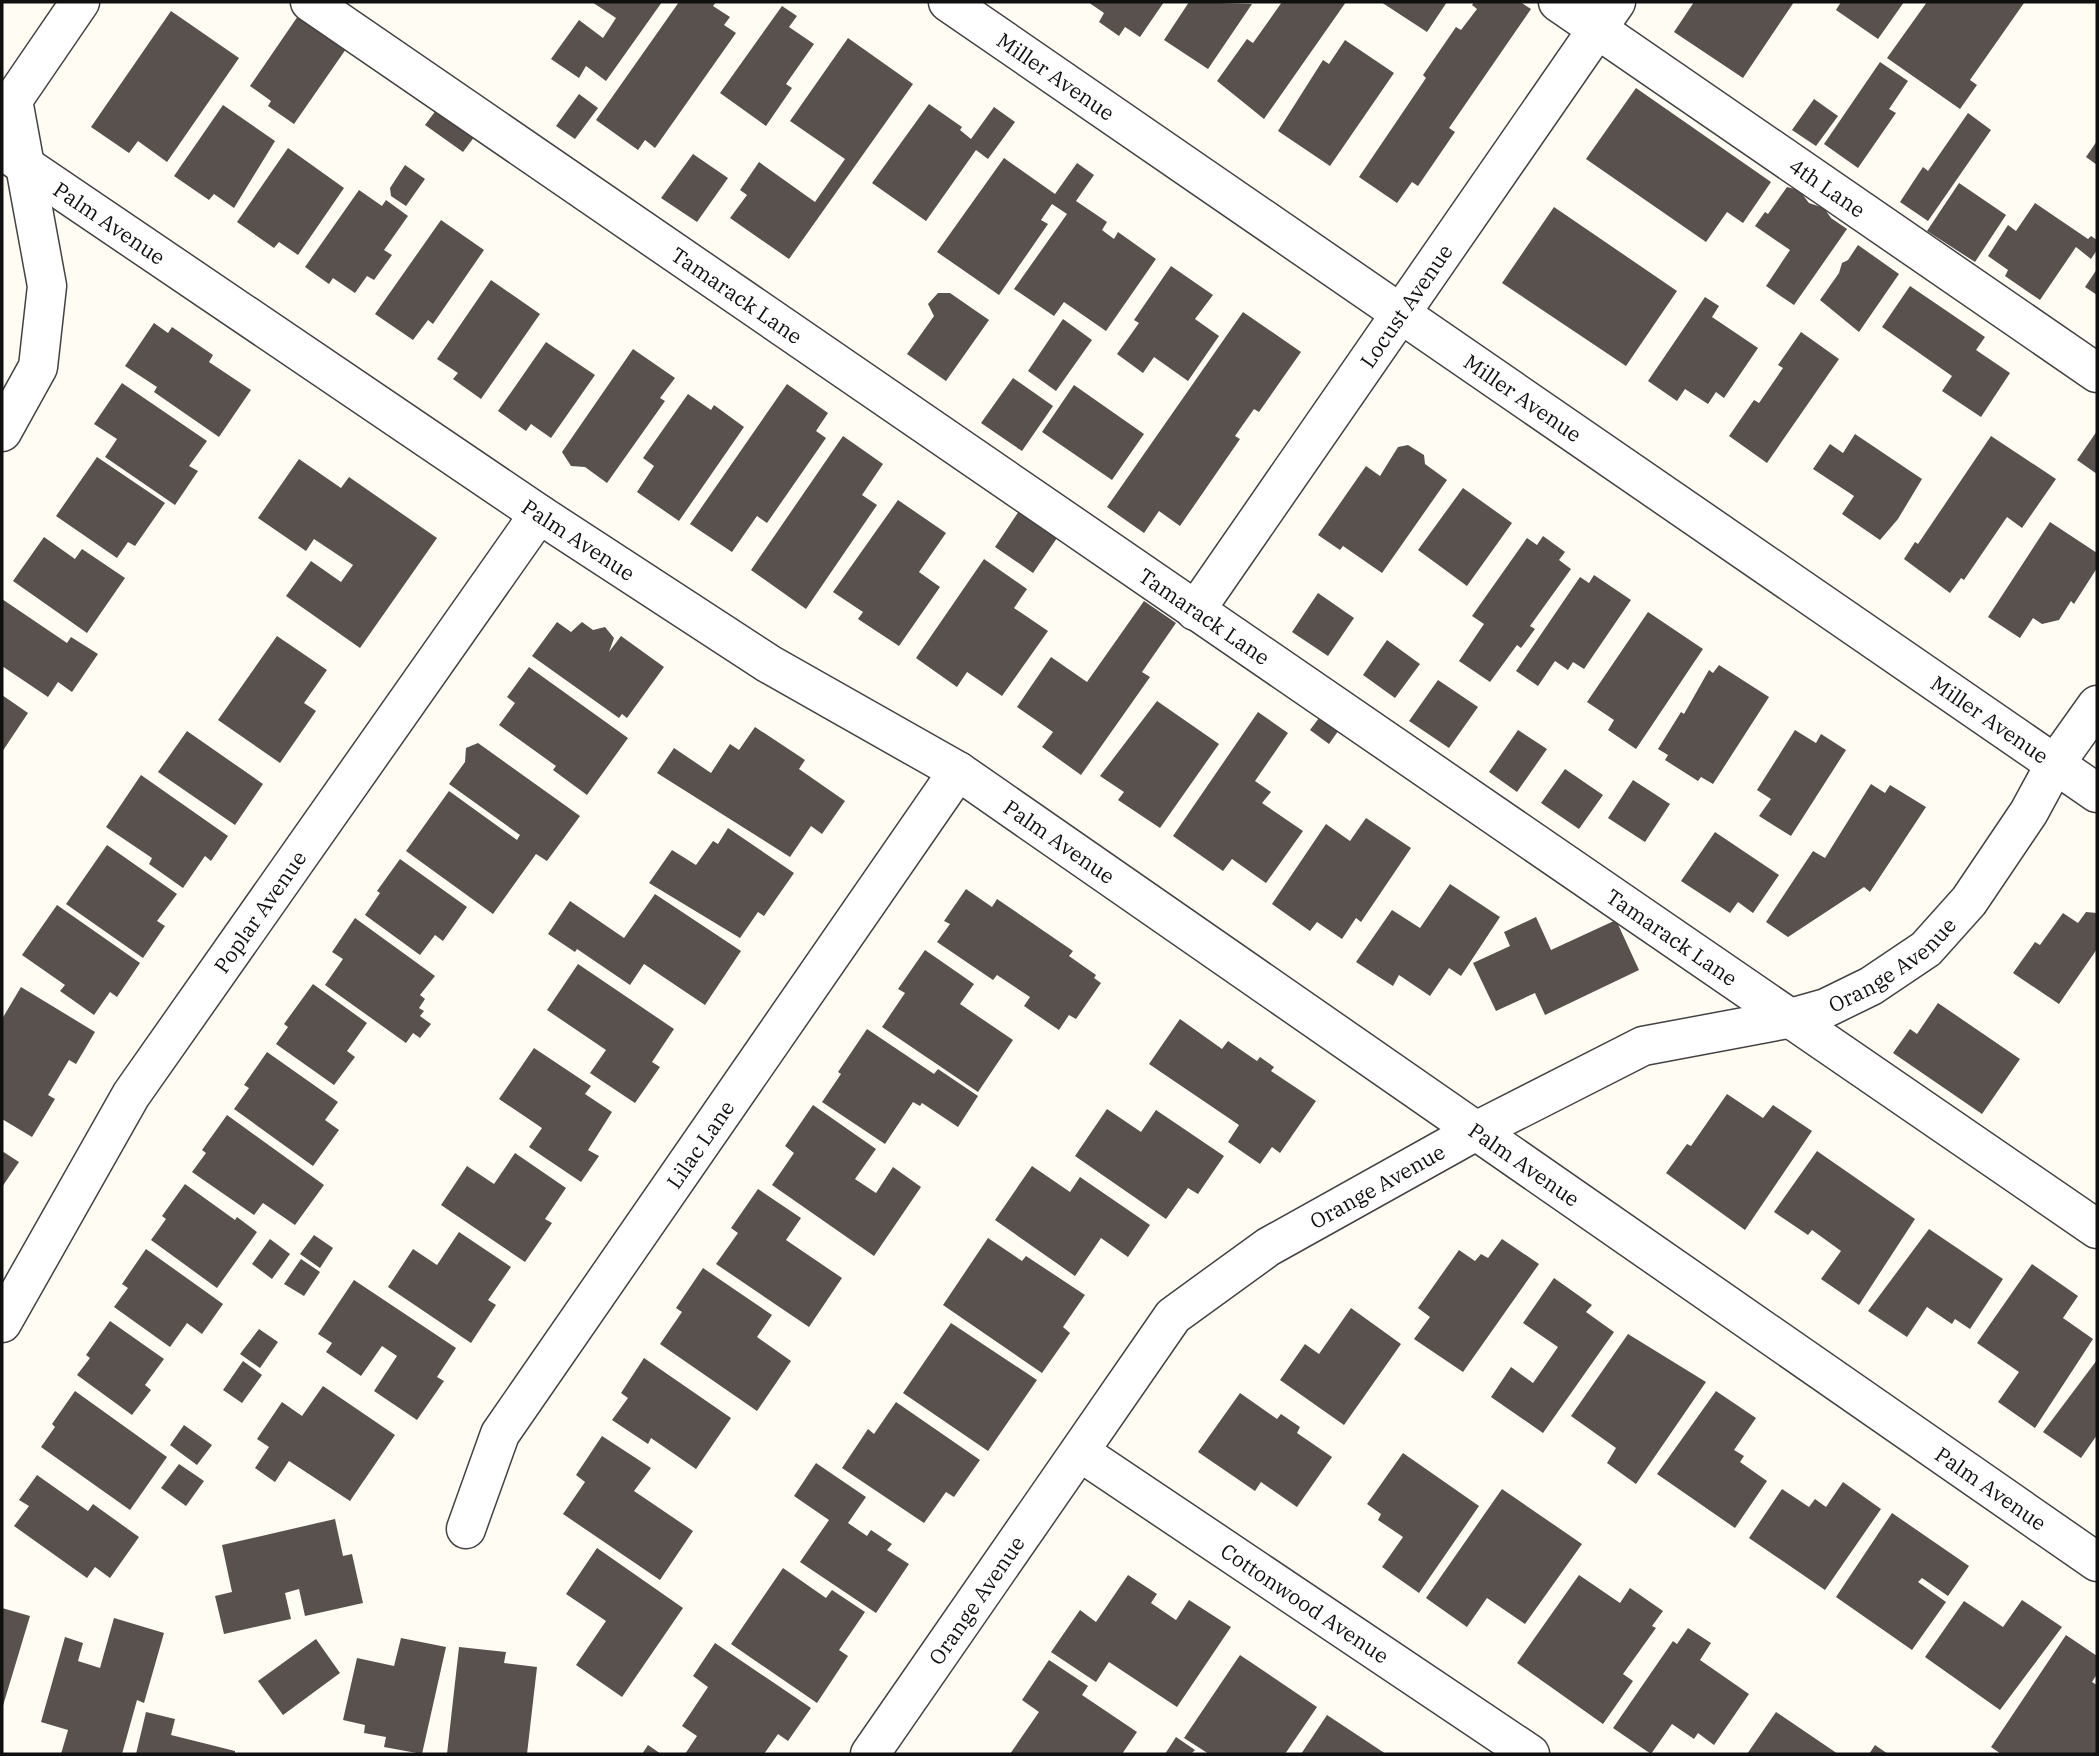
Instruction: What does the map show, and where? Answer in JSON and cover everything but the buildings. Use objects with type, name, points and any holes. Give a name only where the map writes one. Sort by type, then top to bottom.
[{"type":"street","points":[[2,432],[38,367],[47,286],[12,157],[13,100],[80,2]]},
{"type":"street","name":"Tamarack Lane","points":[[310,2],[1787,1019],[2097,1229]]},
{"type":"street","name":"Miller Avenue","points":[[948,2],[2097,793]]},
{"type":"street","name":"4th Lane","points":[[1558,2],[1606,15],[2097,373]]},
{"type":"street","name":"Locust Avenue","points":[[1195,611],[1606,15]]},
{"type":"street","name":"Palm Avenue","points":[[12,157],[539,514],[769,664],[958,771],[2097,1562]]},
{"type":"street","name":"Poplar Avenue","points":[[2,1323],[131,1095],[539,514]]},
{"type":"street","name":"Orange Avenue","points":[[870,1754],[1173,1316],[1268,1247],[1476,1131],[1643,1046],[1787,1019],[1826,1007],[1871,986],[1926,949],[1969,901],[2029,812],[2055,764],[2097,705]]},
{"type":"street","name":"Lilac Lane","points":[[466,1530],[500,1434],[958,771]]},
{"type":"street","name":"Cottonwood Avenue","points":[[1080,1452],[1530,1754]]}]
